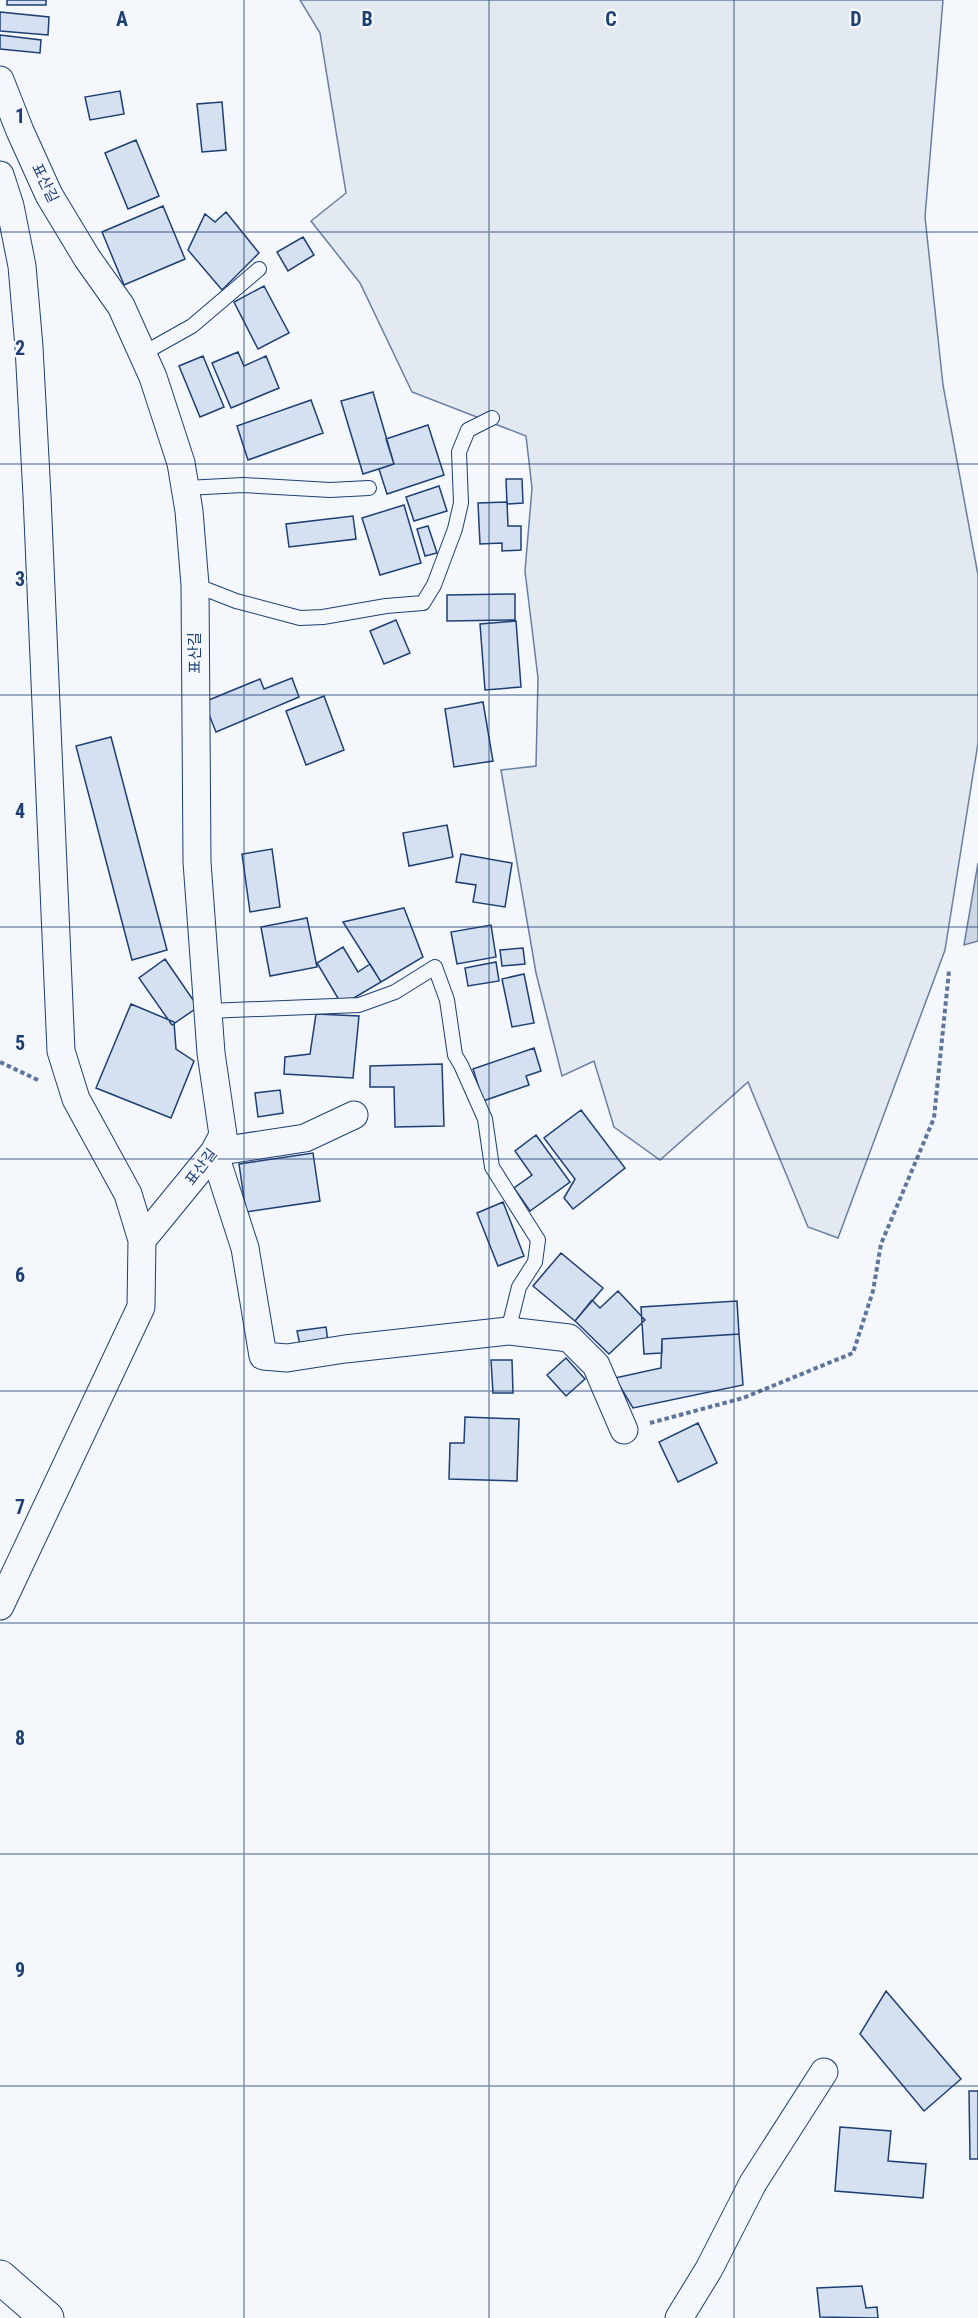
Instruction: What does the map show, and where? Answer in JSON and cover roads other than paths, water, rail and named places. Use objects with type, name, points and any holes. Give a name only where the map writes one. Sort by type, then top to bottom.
[{"type":"street","name":"표산길","points":[[0,80],[49,195],[87,258],[121,306],[153,377],[181,463],[189,512],[195,585],[197,862],[211,1053],[223,1135],[214,1152],[141,1240]]},
{"type":"street","points":[[0,175],[10,206],[22,266],[29,347],[60,1051],[76,1099],[128,1194],[141,1240],[141,1307],[0,1605]]},
{"type":"street","points":[[354,1115],[305,1138],[214,1152],[245,1248],[263,1356],[287,1358],[345,1349],[508,1331],[569,1338],[596,1365],[624,1430]]},
{"type":"street","points":[[679,2318],[709,2269],[753,2183],[824,2072]]},
{"type":"street","points":[[0,2277],[47,2318]]},
{"type":"lane","points":[[142,354],[192,326],[259,269]]},
{"type":"lane","points":[[195,585],[236,601],[300,618],[423,603],[434,585],[455,529],[461,503],[459,452],[468,430],[492,418]]},
{"type":"lane","points":[[186,488],[243,485],[330,490],[369,488]]},
{"type":"lane","points":[[208,1011],[359,1005],[395,992],[435,967],[447,1000],[455,1055],[485,1119],[492,1167],[538,1240],[535,1262],[519,1287],[508,1331]]}]
